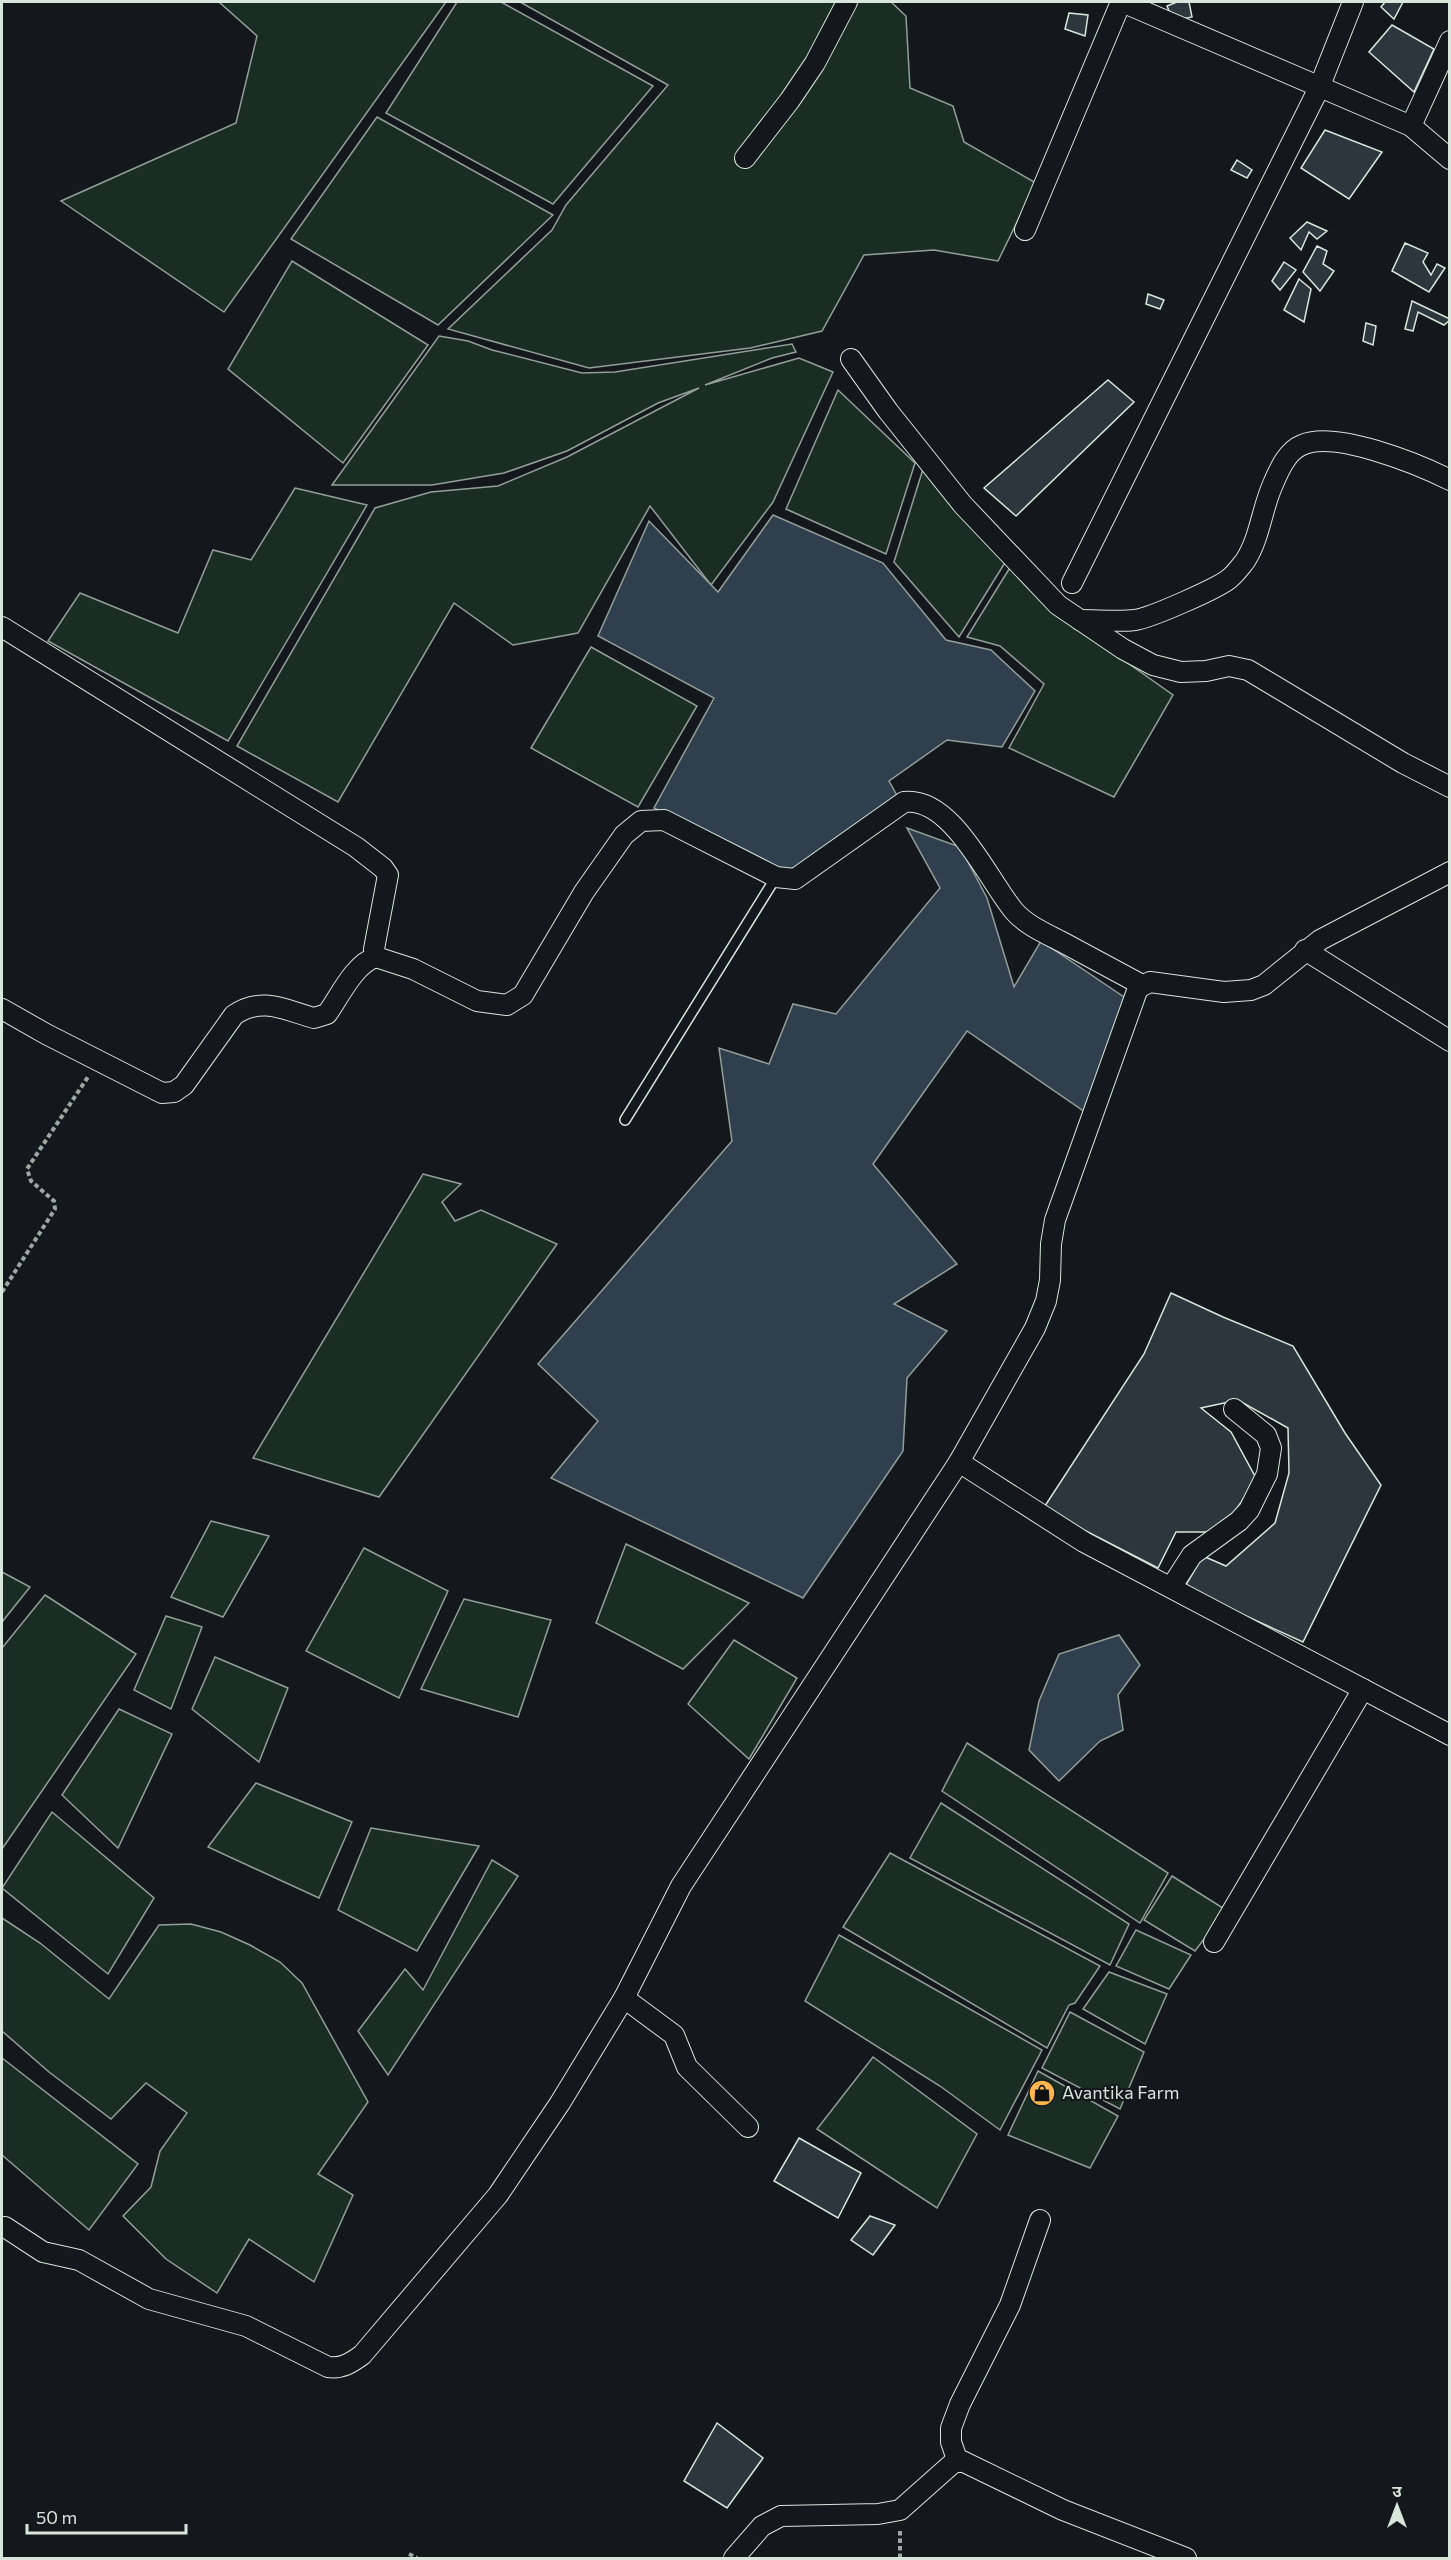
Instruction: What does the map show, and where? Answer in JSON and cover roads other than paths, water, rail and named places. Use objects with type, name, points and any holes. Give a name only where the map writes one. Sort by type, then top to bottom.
[{"type":"street","points":[[745,158],[790,100],[815,63],[847,2]]},
{"type":"street","points":[[1025,230],[1122,2],[1411,126],[1449,159]]},
{"type":"street","points":[[1072,583],[1319,88],[1353,2]]},
{"type":"street","points":[[1411,126],[1449,41]]},
{"type":"street","points":[[851,359],[888,411],[963,504],[1058,604],[1080,620],[1123,649],[1153,665],[1181,672],[1206,671],[1229,666],[1248,670],[1402,763],[1449,787]]},
{"type":"street","points":[[1080,620],[1137,620],[1230,579],[1245,560],[1254,542],[1272,485],[1282,465],[1294,450],[1302,445],[1312,442],[1328,442],[1364,447],[1398,458],[1449,480]]},
{"type":"street","points":[[2,627],[356,847],[384,868],[389,880],[374,949],[376,957]]},
{"type":"street","points":[[2,1009],[162,1093],[174,1092],[184,1085],[234,1016],[246,1007],[266,1005],[314,1018],[322,1018],[357,970],[369,959],[376,957],[419,972],[477,1001],[507,1005],[523,995],[584,892],[624,835],[641,821],[664,820],[776,877],[795,879],[904,802],[926,804],[943,818],[966,841],[1004,897],[1025,922],[1142,985]]},
{"type":"street","points":[[5,2227],[44,2252],[79,2260],[149,2299],[246,2326],[328,2367],[344,2367],[367,2349],[498,2195],[560,2103],[624,1998],[660,1922],[692,1869],[959,1462],[1035,1328],[1046,1301],[1055,1220],[1136,991],[1142,985],[1150,982],[1224,992],[1251,990],[1264,985],[1320,940],[1449,872]]},
{"type":"street","points":[[1305,950],[1449,1041]]},
{"type":"street","points":[[1172,1586],[1192,1555],[1239,1521],[1249,1510],[1267,1474],[1271,1448],[1266,1435],[1234,1409]]},
{"type":"street","points":[[959,1462],[1084,1542],[1172,1586],[1449,1733]]},
{"type":"street","points":[[1214,1942],[1364,1689]]},
{"type":"street","points":[[624,1998],[674,2035],[687,2067],[748,2127]]},
{"type":"street","points":[[958,2462],[951,2442],[951,2428],[960,2404],[1010,2305],[1040,2220]]},
{"type":"street","points":[[734,2559],[762,2526],[781,2516],[878,2514],[900,2510],[958,2462],[967,2462],[1064,2510],[1186,2559]]},
{"type":"lane","points":[[625,1120],[776,877]]},
{"type":"water","points":[[773,515],[883,563],[946,640],[991,650],[1035,691],[1002,747],[947,740],[889,781],[899,799],[790,878],[654,808],[714,698],[598,636],[649,521],[718,592]]},
{"type":"water","points":[[907,828],[960,847],[987,898],[1014,987],[1041,941],[1124,997],[1088,1114],[967,1031],[873,1164],[957,1264],[894,1304],[947,1331],[907,1378],[903,1451],[803,1598],[551,1478],[598,1421],[538,1364],[732,1141],[719,1048],[769,1064],[793,1004],[836,1014],[940,888]]},
{"type":"water","points":[[1119,1635],[1140,1665],[1118,1695],[1123,1730],[1100,1741],[1059,1781],[1029,1750],[1039,1701],[1059,1654]]},
{"type":"place","name":"Avantika Farm","points":[[1042,2093]]}]
